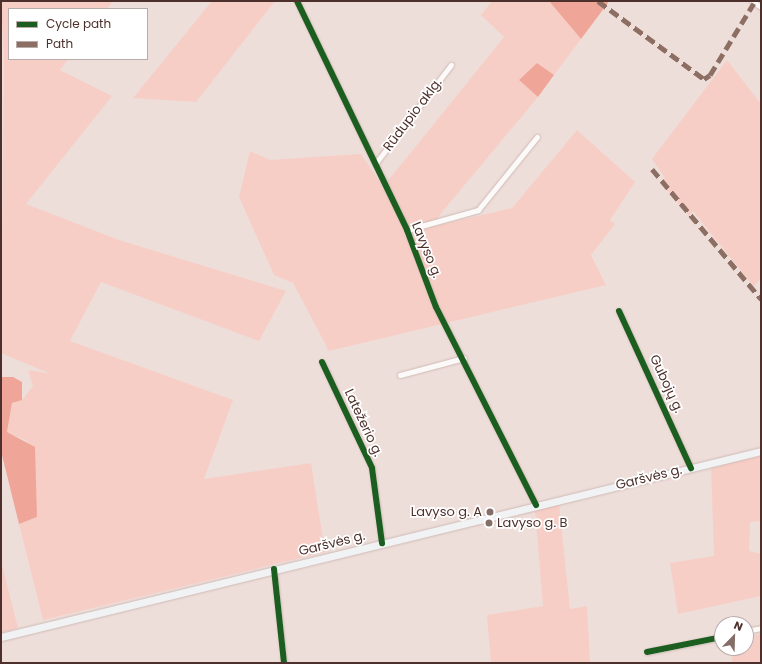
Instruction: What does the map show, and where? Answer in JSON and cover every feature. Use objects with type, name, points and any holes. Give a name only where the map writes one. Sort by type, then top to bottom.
[{"type":"main road","name":"Garšvės g.","points":[[1,637],[761,451]]},
{"type":"street","name":"Lavyso g.","points":[[297,1],[407,230],[436,307],[464,358],[536,505]]},
{"type":"street","points":[[752,1],[761,8]]},
{"type":"street","name":"Rūdupio aklg.","points":[[375,164],[451,66]]},
{"type":"street","points":[[407,230],[478,210],[537,137]]},
{"type":"street","name":"Gubojų g.","points":[[619,311],[691,468]]},
{"type":"street","points":[[400,374],[464,358]]},
{"type":"street","name":"Latežerio g.","points":[[322,362],[372,468],[382,543]]},
{"type":"street","points":[[274,569],[284,663]]},
{"type":"street","points":[[647,652],[714,639]]},
{"type":"shaded area","points":[[1,1],[113,1],[108,8],[8,8],[8,60],[67,60],[60,70],[112,96],[26,204],[119,240],[286,291],[259,341],[101,282],[70,341],[233,400],[204,479],[311,463],[325,552],[43,620],[19,524],[37,517],[27,441],[7,432],[12,403],[22,400],[33,386],[28,370],[51,374],[1,353],[4,55]]},
{"type":"shaded area","points":[[212,1],[275,1],[196,102],[133,98]]},
{"type":"shaded area","points":[[492,1],[549,1],[581,39],[554,75],[537,63],[519,80],[538,97],[438,217],[440,225],[512,208],[577,130],[635,182],[610,220],[615,224],[591,255],[606,285],[329,351],[293,283],[274,275],[239,197],[250,151],[270,160],[361,154],[383,187],[504,37],[481,15]]},
{"type":"shaded area","points":[[549,1],[607,1],[608,3],[581,39]]},
{"type":"shaded area","points":[[727,60],[761,104],[761,278],[754,287],[693,211],[689,216],[661,183],[665,178],[652,159]]},
{"type":"shaded area","points":[[537,63],[554,75],[538,97],[519,80]]},
{"type":"shaded area","points":[[1,377],[13,377],[22,382],[22,400],[12,403],[7,432],[35,447],[37,517],[19,524],[1,451]]},
{"type":"shaded area","points":[[761,453],[761,521],[750,522],[749,551],[761,554],[761,596],[678,614],[670,563],[714,556],[711,465]]},
{"type":"shaded area","points":[[559,504],[570,609],[587,606],[590,663],[491,663],[487,615],[543,606],[535,510]]},
{"type":"shaded area","points":[[1,561],[18,628],[1,633]]},
{"type":"shaded area","points":[[761,634],[761,663],[732,663],[732,656],[754,656],[754,635]]},
{"type":"marked path","points":[[598,1],[704,79],[710,75],[754,3]]},
{"type":"marked path","points":[[652,169],[761,299]]},
{"type":"cycle path","points":[[297,1],[407,230],[436,307],[536,505]]},
{"type":"cycle path","points":[[619,311],[691,468]]},
{"type":"cycle path","points":[[322,362],[372,468],[382,543]]},
{"type":"cycle path","points":[[274,569],[284,663]]},
{"type":"cycle path","points":[[647,652],[714,639]]},
{"type":"place","name":"Lavyso g. A","points":[[490,512]]},
{"type":"place","name":"Lavyso g. B","points":[[489,523]]}]
